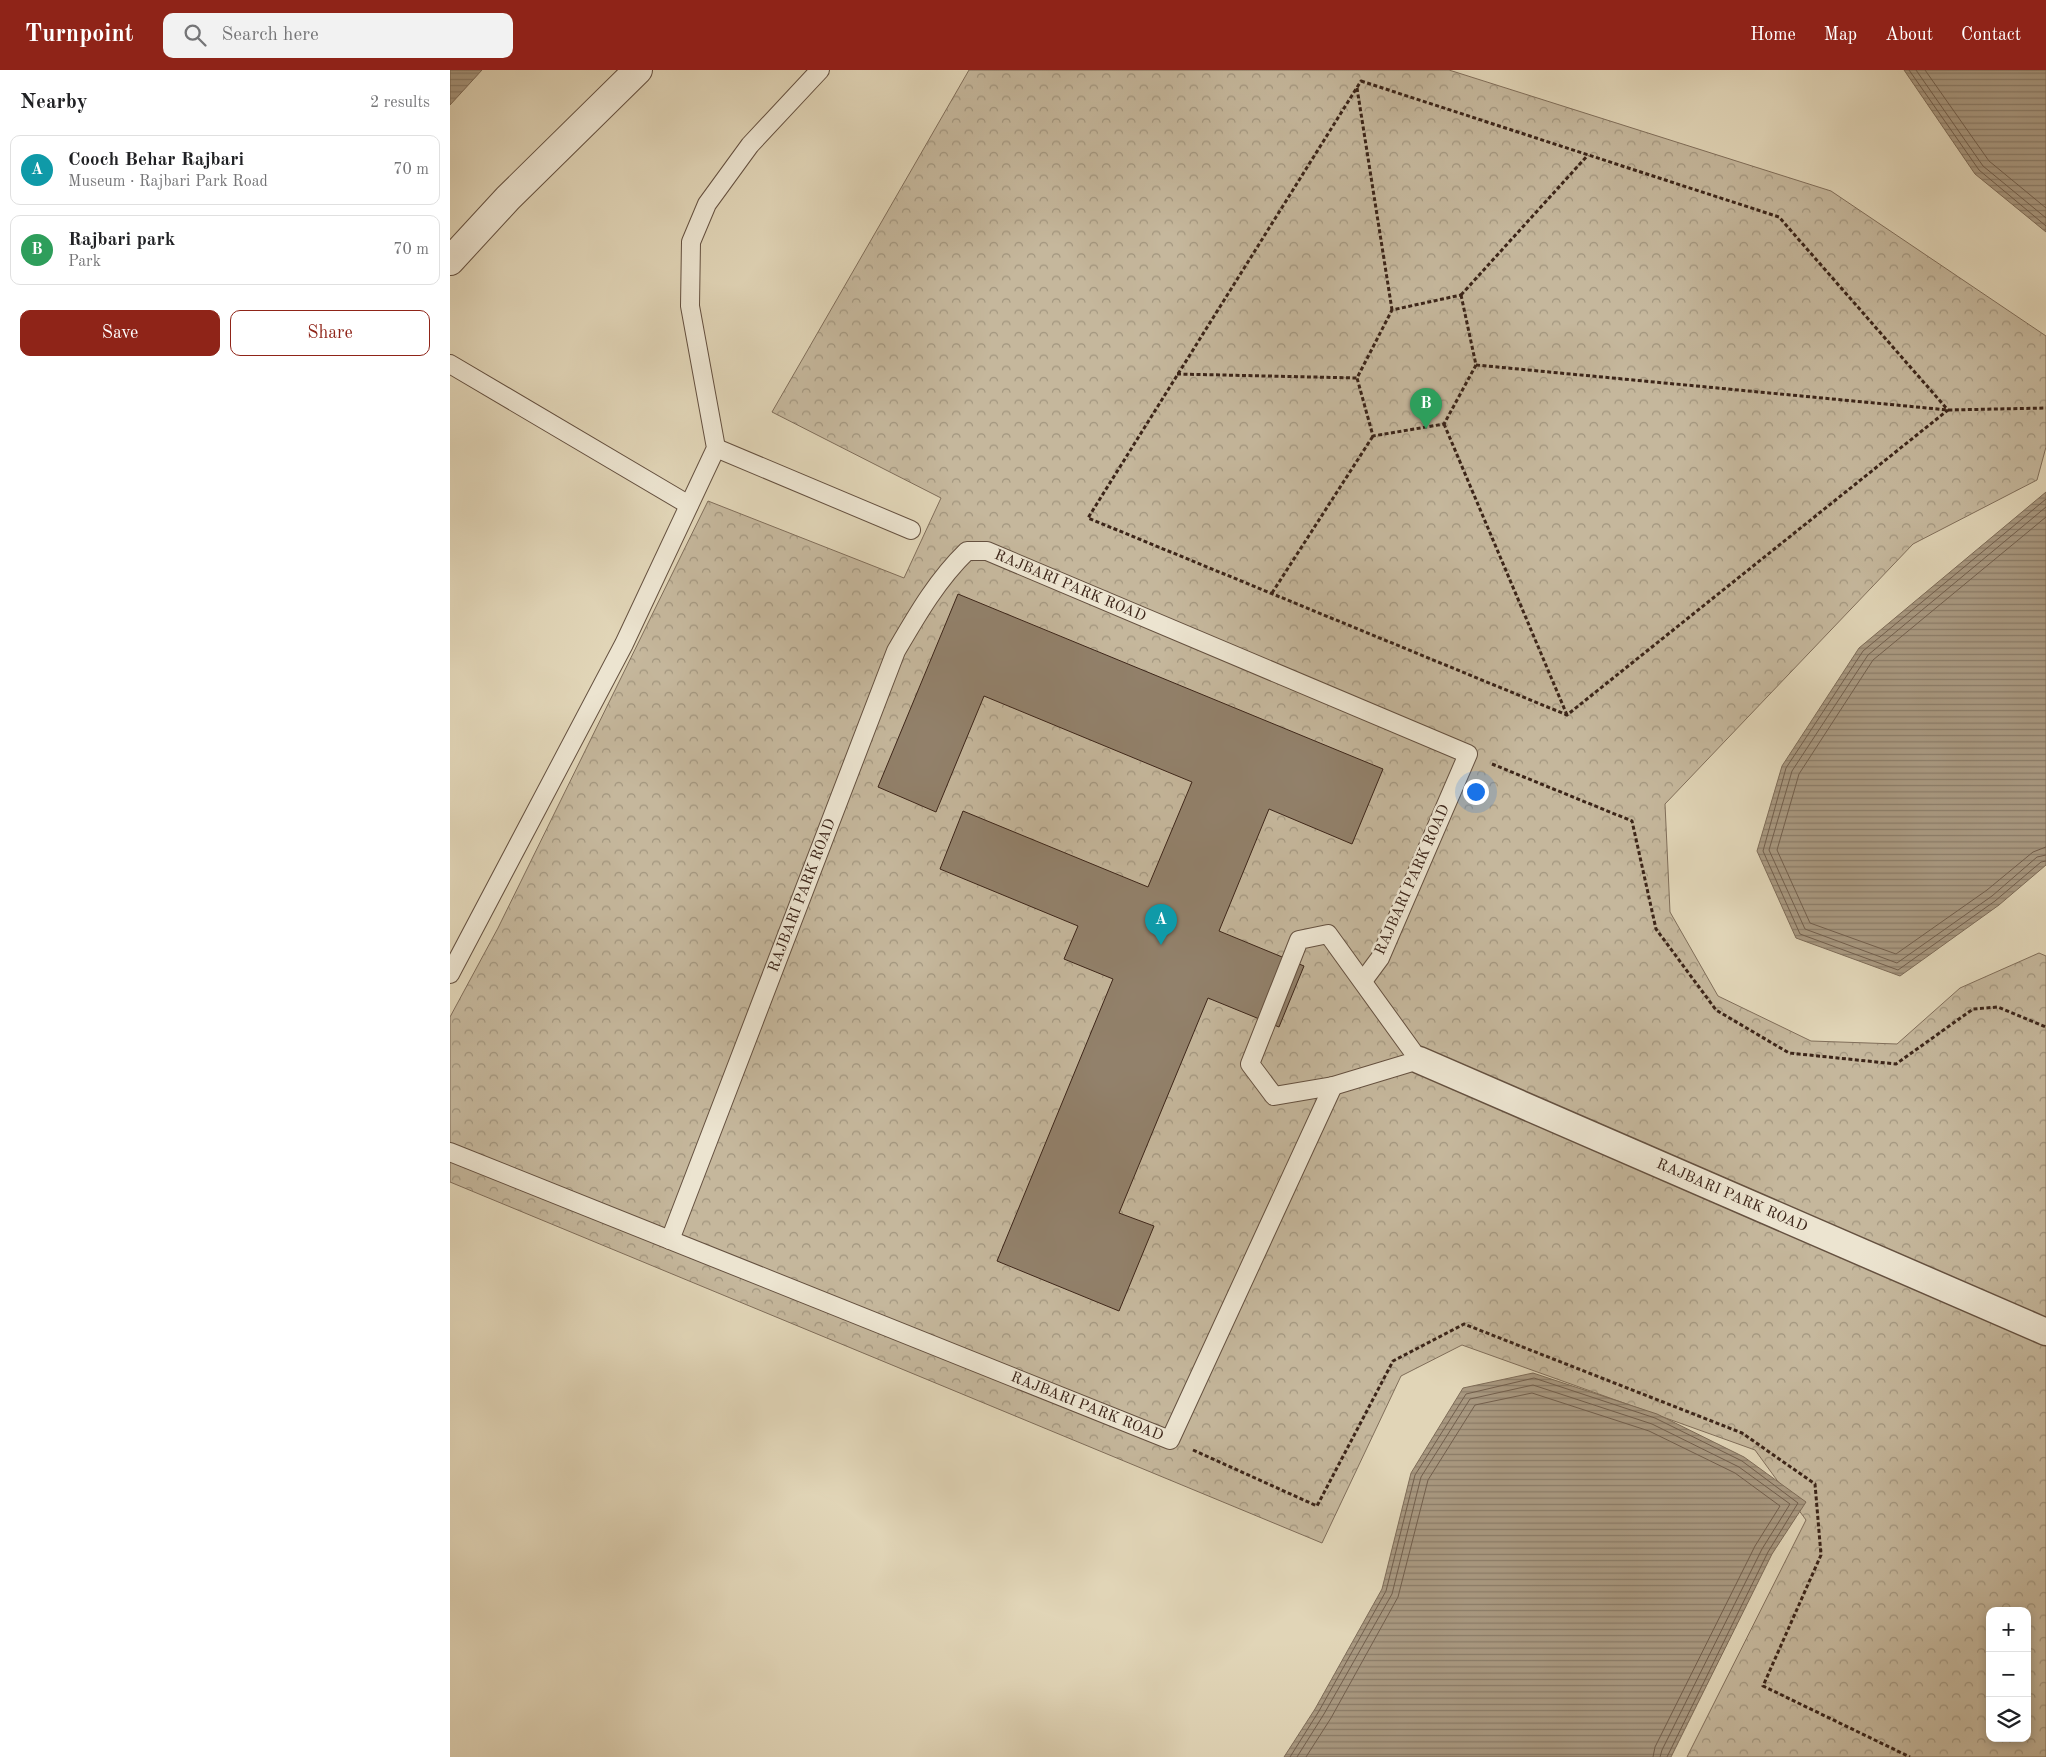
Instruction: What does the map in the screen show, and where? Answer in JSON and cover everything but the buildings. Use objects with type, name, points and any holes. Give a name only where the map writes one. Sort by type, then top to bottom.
[{"type":"street","points":[[450,261],[508,198],[638,70]]},
{"type":"street","name":"RAJBARI PARK ROAD","points":[[1419,1060],[2046,1332]]},
{"type":"lane","points":[[450,974],[624,644],[716,448],[690,306],[691,242],[706,204],[750,145],[820,70]]},
{"type":"lane","points":[[450,364],[688,506]]},
{"type":"lane","points":[[716,448],[911,530]]},
{"type":"lane","name":"RAJBARI PARK ROAD","points":[[670,1240],[896,651],[933,590],[951,566],[968,551],[987,551],[1468,754],[1380,958],[1363,981]]},
{"type":"lane","points":[[1328,934],[1363,981],[1419,1060],[1333,1086],[1274,1096],[1250,1064],[1299,940],[1328,934]]},
{"type":"lane","name":"RAJBARI PARK ROAD","points":[[450,1152],[1170,1440],[1333,1086]]},
{"type":"path","points":[[1567,716],[1088,518],[1361,80],[1779,217],[1948,410]]},
{"type":"path","points":[[1357,87],[1392,310],[1357,378],[1373,436]]},
{"type":"path","points":[[1392,310],[1462,295],[1588,155]]},
{"type":"path","points":[[1444,424],[1476,365],[1462,295]]},
{"type":"path","points":[[1476,365],[1948,410],[2046,408]]},
{"type":"path","points":[[1177,374],[1357,378]]},
{"type":"path","points":[[1567,716],[1948,410]]},
{"type":"path","points":[[1272,593],[1373,436],[1444,424]]},
{"type":"path","points":[[1444,424],[1567,716]]},
{"type":"path","points":[[1468,754],[1632,820],[1656,929],[1716,1010],[1789,1053],[1896,1064],[1972,1009],[1998,1007],[2046,1027]]},
{"type":"path","points":[[1170,1440],[1317,1506],[1394,1361],[1464,1324],[1742,1433],[1815,1484],[1821,1555],[1763,1686],[1910,1757]]},
{"type":"green space","points":[[969,70],[1449,70],[1831,191],[2046,336],[2046,447],[2037,480],[1913,544],[1665,804],[1670,912],[1718,996],[1811,1041],[1897,1044],[1960,988],[2039,953],[2046,956],[2046,1757],[1687,1757],[1806,1520],[1755,1450],[1462,1345],[1401,1376],[1322,1543],[450,1182],[450,1017],[498,928],[708,501],[904,578],[941,498],[772,412]]},
{"type":"water","points":[[450,70],[482,70],[450,105]]},
{"type":"water","points":[[1904,70],[2046,70],[2046,232],[1975,174]]},
{"type":"water","points":[[2046,492],[2046,865],[1999,905],[1900,976],[1796,938],[1757,851],[1782,766],[1859,648]]},
{"type":"water","points":[[1533,1373],[1657,1414],[1744,1457],[1806,1502],[1772,1554],[1671,1757],[1284,1757],[1315,1709],[1382,1589],[1411,1473],[1463,1388]]},
{"type":"place","name":"Rajbari park","points":[[1426,429]]},
{"type":"place","name":"Cooch Behar Rajbari","points":[[1161,945]]}]
